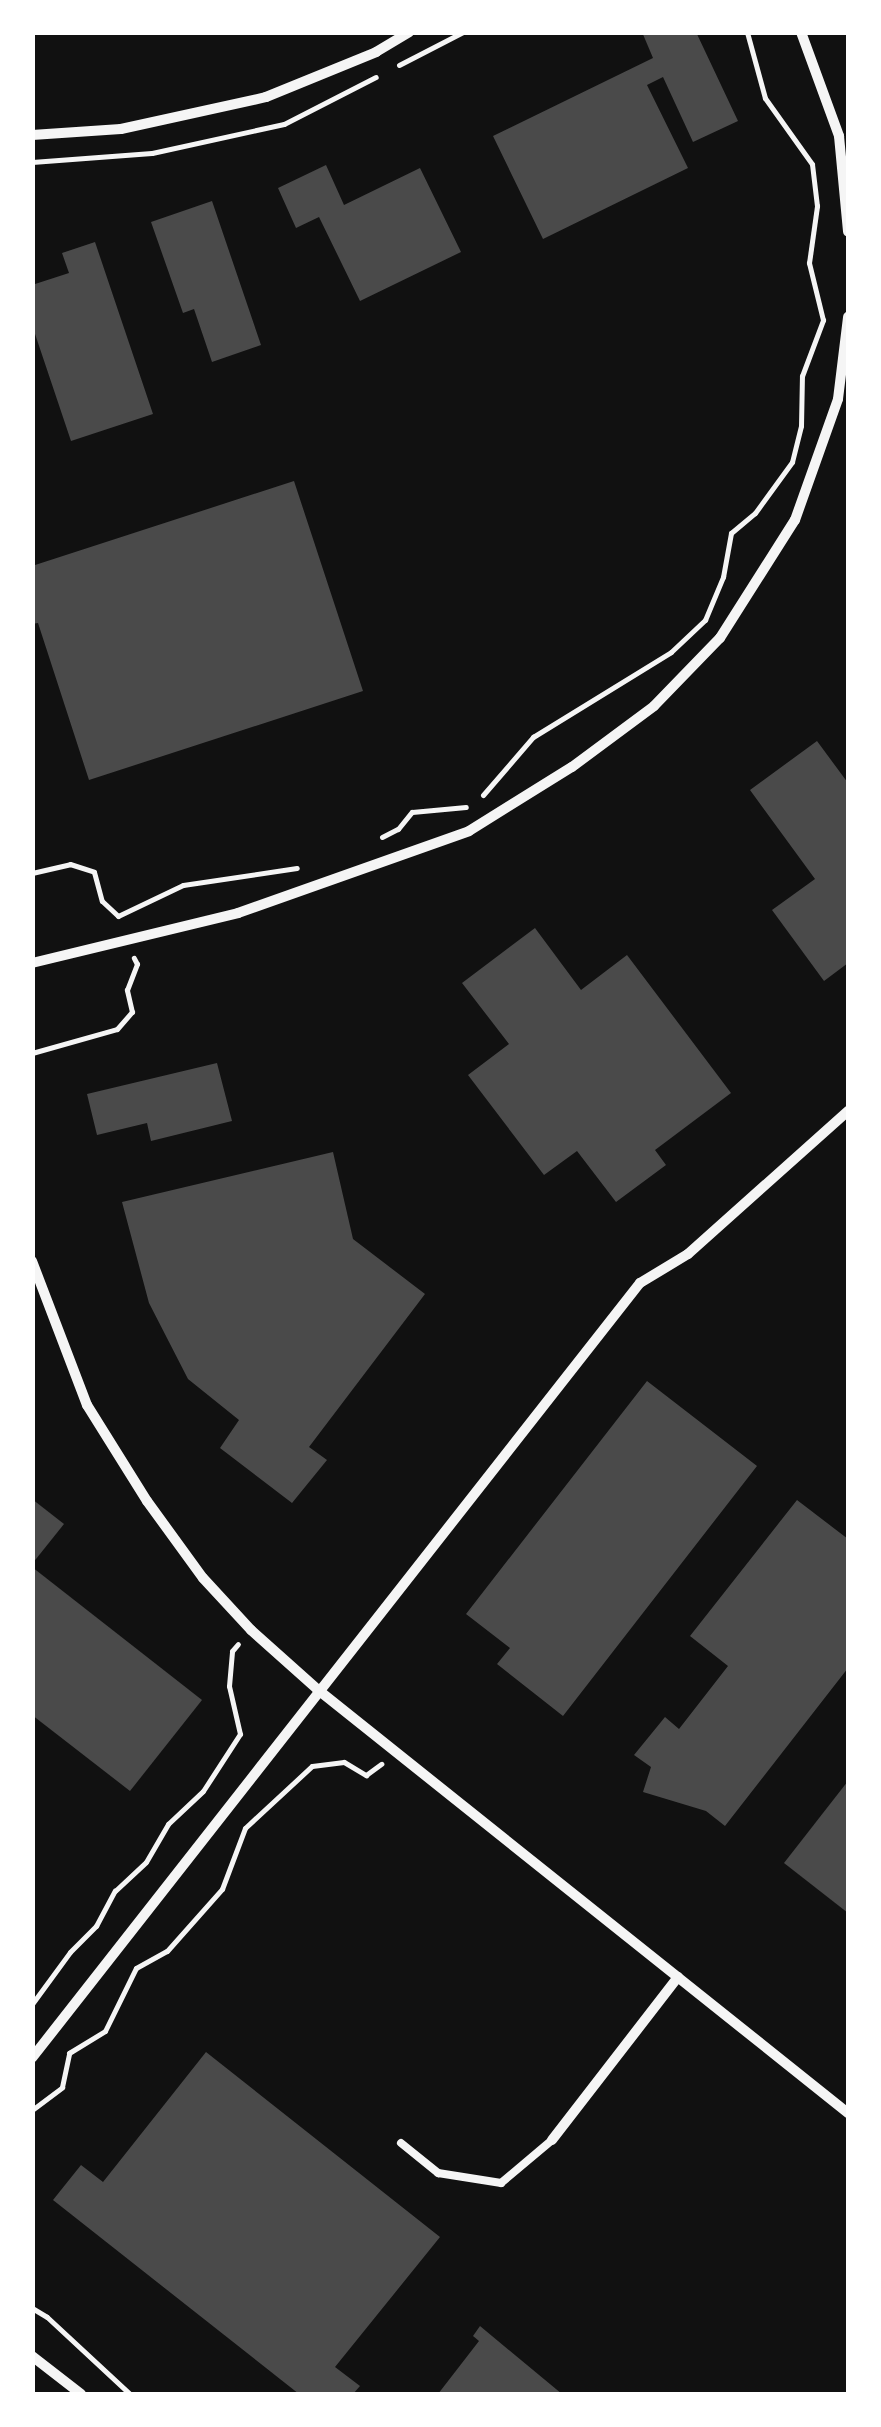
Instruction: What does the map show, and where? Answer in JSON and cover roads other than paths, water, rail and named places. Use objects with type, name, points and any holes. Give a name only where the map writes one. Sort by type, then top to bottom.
[{"type":"street","points":[[32,134],[121,128],[266,97],[376,52],[410,32]]},
{"type":"street","points":[[801,32],[838,136],[848,232]]},
{"type":"street","points":[[32,962],[238,914],[470,831],[572,767],[654,706],[720,638],[795,520],[838,399],[848,317]]},
{"type":"street","points":[[32,2058],[317,1689],[640,1283],[688,1254],[848,1111]]},
{"type":"street","points":[[32,1261],[88,1405],[147,1501],[203,1578],[251,1630],[317,1689],[848,2113]]},
{"type":"street","points":[[552,2140],[678,1977]]},
{"type":"street","points":[[32,2356],[81,2394]]},
{"type":"lane","points":[[402,2144],[438,2174],[501,2183],[552,2140]]}]
